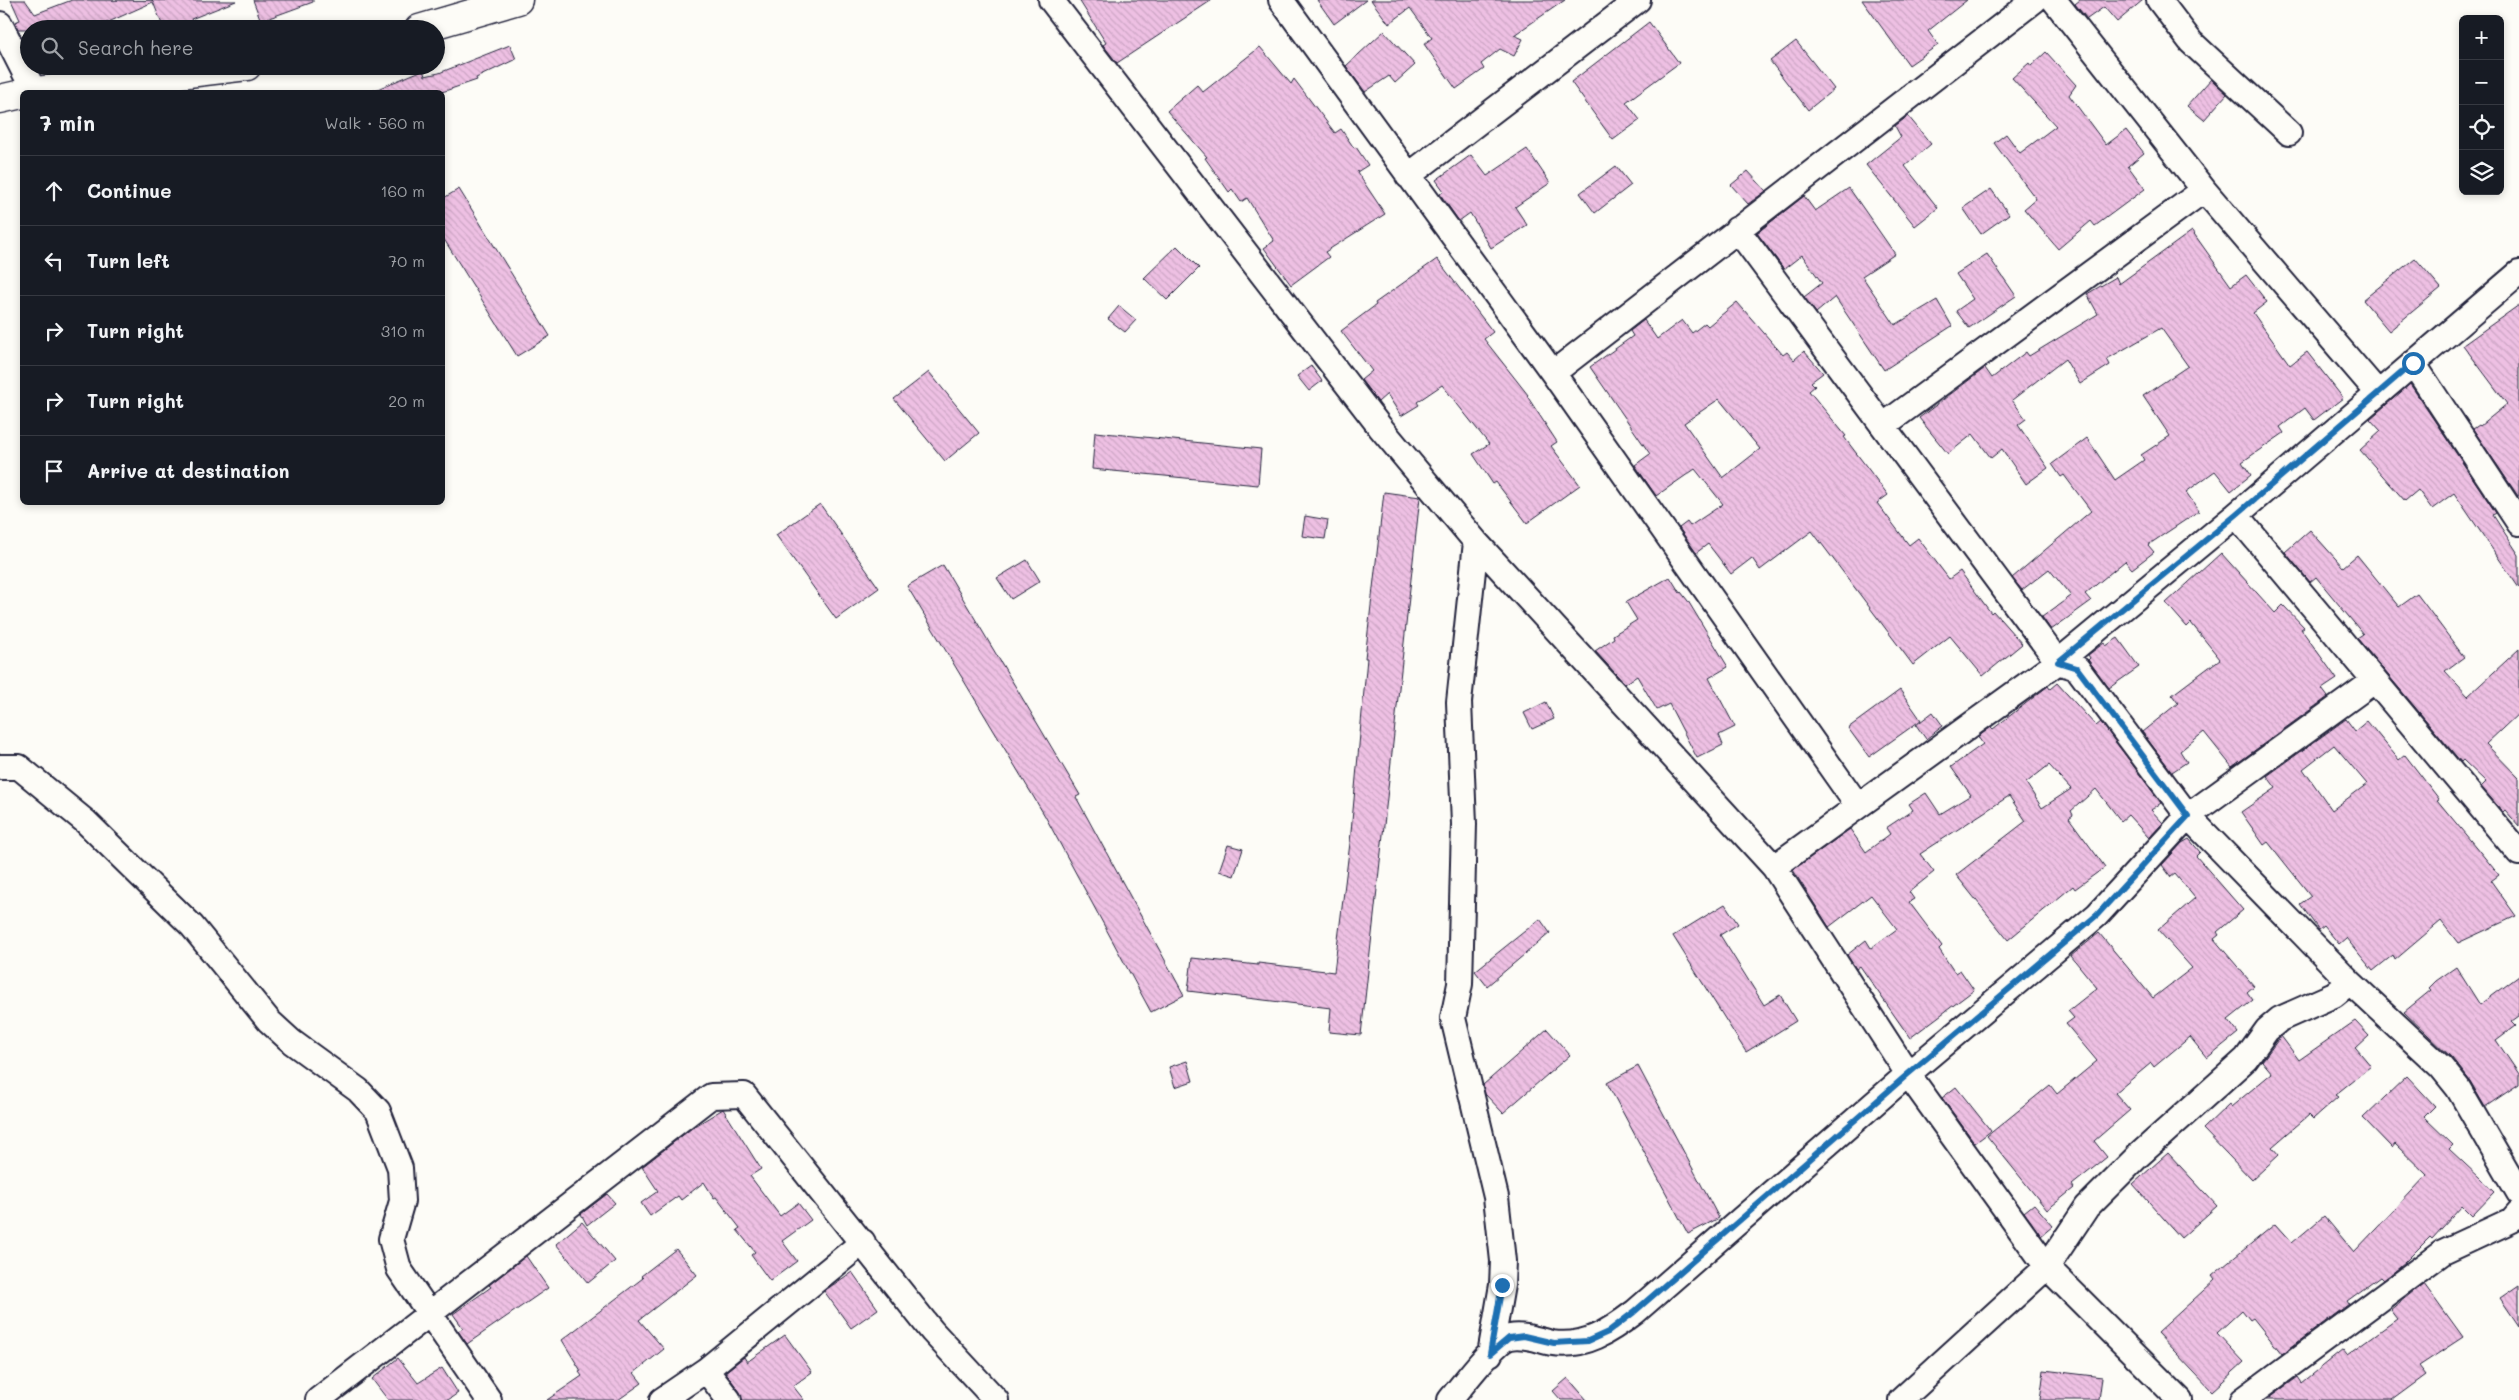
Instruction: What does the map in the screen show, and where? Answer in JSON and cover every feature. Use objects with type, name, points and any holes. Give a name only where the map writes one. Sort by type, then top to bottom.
[{"type":"main road","points":[[445,21],[518,0]]},
{"type":"main road","points":[[45,90],[171,75]]},
{"type":"main road","points":[[0,99],[20,94]]},
{"type":"street","points":[[1051,0],[1380,427],[1476,542],[1774,867],[1908,1074],[2047,1267],[2180,1400]]},
{"type":"street","points":[[1280,0],[1553,373],[1858,806]]},
{"type":"street","points":[[1408,176],[1638,0]]},
{"type":"street","points":[[1553,373],[2035,0]]},
{"type":"street","points":[[2054,0],[2204,190],[2378,392]]},
{"type":"street","points":[[2159,0],[2191,42],[2289,133]]},
{"type":"street","points":[[0,24],[20,73]]},
{"type":"street","points":[[21,75],[27,90]]},
{"type":"street","points":[[1884,425],[2204,190]]},
{"type":"street","points":[[1737,229],[2058,662],[2077,668],[2188,816],[2350,982],[2441,1067],[2458,1088],[2519,1193]]},
{"type":"street","points":[[1774,867],[2058,662],[2236,515],[2378,392],[2519,274]]},
{"type":"street","points":[[2413,363],[2519,523]]},
{"type":"street","points":[[2236,515],[2519,853]]},
{"type":"street","points":[[1476,542],[1459,702],[1464,844],[1460,984],[1453,1018],[1498,1207],[1503,1261],[1502,1285],[1490,1354]]},
{"type":"street","points":[[1450,1400],[1490,1354],[1509,1338],[1524,1336],[1554,1343],[1588,1341],[1608,1332],[1634,1312],[1908,1074],[2097,915],[2188,816],[2374,681]]},
{"type":"street","points":[[0,767],[19,767],[86,822],[192,926],[269,1021],[292,1042],[358,1090],[378,1111],[400,1168],[402,1201],[391,1239],[399,1269],[428,1314],[489,1400]]},
{"type":"street","points":[[1901,1400],[2047,1267],[2087,1207],[2139,1155],[2246,1059],[2267,1030],[2280,1019],[2334,995],[2350,982]]},
{"type":"street","points":[[318,1400],[712,1096],[744,1095],[932,1331],[996,1400]]},
{"type":"street","points":[[2243,1400],[2442,1252],[2512,1220],[2519,1212]]},
{"type":"street","points":[[662,1400],[706,1370],[862,1242]]},
{"type":"street","points":[[706,1370],[729,1400]]},
{"type":"building","points":[[11,0],[25,0],[35,14],[72,0],[236,1],[192,20],[160,20],[153,2],[113,20],[20,20]]},
{"type":"building","points":[[253,0],[313,0],[313,2],[261,20]]},
{"type":"building","points":[[1079,0],[1212,0],[1117,63],[1103,45],[1106,43]]},
{"type":"building","points":[[1317,0],[1366,0],[1334,24]]},
{"type":"building","points":[[1371,0],[1565,0],[1514,35],[1523,39],[1514,56],[1500,49],[1481,64],[1484,69],[1456,89],[1424,44],[1432,38],[1410,8],[1389,24]]},
{"type":"building","points":[[1862,0],[1967,0],[1928,31],[1938,45],[1909,65]]},
{"type":"building","points":[[2080,0],[2143,0],[2117,22],[2104,7],[2087,19],[2075,4]]},
{"type":"building","points":[[20,20],[20,29],[18,29],[15,22]]},
{"type":"building","points":[[1649,22],[1679,63],[1626,102],[1640,120],[1613,140],[1571,82]]},
{"type":"building","points":[[1384,31],[1415,65],[1395,83],[1389,76],[1365,92],[1346,66]]},
{"type":"building","points":[[1796,41],[1834,89],[1808,110],[1770,61]]},
{"type":"building","points":[[510,45],[516,59],[476,78],[477,80],[445,91],[375,90],[411,75],[445,75],[445,71]]},
{"type":"building","points":[[1260,47],[1291,84],[1294,79],[1335,133],[1341,129],[1354,148],[1356,147],[1368,165],[1357,172],[1385,214],[1325,252],[1329,257],[1291,285],[1264,248],[1274,241],[1247,198],[1241,202],[1232,189],[1229,192],[1205,158],[1207,157],[1167,111],[1197,85],[1203,92]]},
{"type":"building","points":[[2046,52],[2076,85],[2069,95],[2106,145],[2126,130],[2144,153],[2128,166],[2145,189],[2095,226],[2091,221],[2058,249],[2024,209],[2036,199],[1994,143],[2006,134],[2020,153],[2056,126],[2012,78],[2029,63],[2031,66]]},
{"type":"building","points":[[2211,79],[2227,94],[2204,120],[2187,106]]},
{"type":"building","points":[[1908,116],[1931,144],[1905,166],[1938,208],[1915,226],[1866,165],[1901,137],[1895,126]]},
{"type":"building","points":[[1527,149],[1550,183],[1515,207],[1527,225],[1491,248],[1470,213],[1459,221],[1440,194],[1444,191],[1436,180],[1471,155],[1487,176]]},
{"type":"building","points":[[1616,166],[1631,185],[1595,213],[1580,193]]},
{"type":"building","points":[[1748,171],[1766,191],[1748,204],[1731,185]]},
{"type":"building","points":[[1849,188],[1895,254],[1862,276],[1895,325],[1937,300],[1952,326],[1884,370],[1835,297],[1816,313],[1804,297],[1822,283],[1802,255],[1784,269],[1757,233],[1804,196],[1815,211]]},
{"type":"building","points":[[459,189],[550,336],[517,356],[445,241],[445,197]]},
{"type":"building","points":[[1991,189],[2009,214],[1981,234],[1963,208]]},
{"type":"building","points":[[2192,231],[2231,286],[2246,275],[2267,302],[2253,313],[2290,365],[2307,352],[2343,398],[2314,420],[2305,408],[2280,427],[2284,433],[2242,462],[2251,475],[2231,491],[2215,471],[2186,492],[2199,511],[2148,545],[2154,552],[2132,569],[2125,561],[2085,594],[2091,601],[2051,630],[2042,617],[2071,596],[2049,569],[2022,590],[2012,578],[2091,511],[2064,475],[2061,477],[2052,464],[2087,438],[2115,480],[2144,460],[2141,455],[2170,436],[2143,396],[2188,366],[2161,328],[2107,359],[2110,365],[2080,384],[2065,359],[2012,400],[2026,419],[2018,425],[2048,468],[2026,484],[2002,449],[1991,458],[1973,434],[1948,454],[1919,418],[1985,368],[1992,378],[2026,352],[2029,356],[2098,314],[2087,294],[2116,277],[2119,284]]},
{"type":"building","points":[[1177,246],[1199,268],[1167,300],[1144,278]]},
{"type":"building","points":[[1987,254],[2016,296],[1969,328],[1956,311],[1973,299],[1956,274]]},
{"type":"building","points":[[2415,258],[2441,288],[2389,331],[2363,300]]},
{"type":"building","points":[[1437,259],[1493,332],[1484,339],[1528,395],[1557,442],[1551,446],[1580,485],[1527,523],[1496,482],[1493,484],[1473,454],[1489,444],[1442,385],[1417,402],[1419,405],[1401,416],[1387,394],[1378,402],[1361,380],[1372,371],[1341,331],[1376,305],[1375,303]]},
{"type":"building","points":[[1737,302],[1783,355],[1787,352],[1794,360],[1804,351],[1823,373],[1811,382],[1815,386],[1809,391],[1846,436],[1844,437],[1888,495],[1877,503],[1909,545],[1918,538],[1949,579],[1960,571],[1991,613],[1993,611],[2022,644],[1983,676],[1950,636],[1913,665],[1812,531],[1760,570],[1752,558],[1731,574],[1708,544],[1696,553],[1679,528],[1687,522],[1690,526],[1723,504],[1695,469],[1656,496],[1635,465],[1650,454],[1590,367],[1633,336],[1630,331],[1644,320],[1657,339],[1682,320],[1692,333],[1705,323],[1708,326]],"holes":[[[1719,399],[1760,449],[1723,478],[1684,423]]]},
{"type":"building","points":[[2519,305],[2518,496],[2473,429],[2480,426],[2507,404],[2463,345]]},
{"type":"building","points":[[1119,306],[1136,320],[1125,332],[1108,319]]},
{"type":"building","points":[[1311,366],[1322,381],[1309,391],[1297,376]]},
{"type":"building","points":[[929,372],[979,433],[945,461],[894,399]]},
{"type":"building","points":[[2410,384],[2496,513],[2493,515],[2519,555],[2519,588],[2454,493],[2432,509],[2418,490],[2405,501],[2360,450],[2381,431],[2370,419]]},
{"type":"building","points":[[1095,432],[1261,449],[1258,485],[1092,469]]},
{"type":"building","points":[[1384,492],[1420,497],[1361,1035],[1329,1032],[1331,1008],[1188,991],[1192,958],[1334,972],[1350,843],[1367,658],[1365,658]]},
{"type":"building","points":[[820,504],[879,588],[836,619],[776,535]]},
{"type":"building","points":[[1305,516],[1328,520],[1325,539],[1302,536]]},
{"type":"building","points":[[2310,530],[2343,567],[2357,555],[2399,607],[2417,594],[2464,657],[2445,671],[2468,696],[2519,649],[2519,713],[2486,744],[2519,778],[2519,826],[2505,810],[2503,812],[2481,787],[2486,782],[2463,760],[2461,762],[2357,638],[2363,634],[2316,577],[2310,582],[2285,552]]},
{"type":"building","points":[[2221,553],[2275,613],[2283,605],[2304,627],[2301,629],[2337,679],[2322,689],[2328,697],[2232,767],[2204,732],[2180,751],[2187,762],[2172,772],[2142,732],[2178,703],[2172,695],[2220,659],[2191,623],[2187,627],[2166,603]]},
{"type":"building","points":[[1027,560],[1040,581],[1011,599],[997,578]]},
{"type":"building","points":[[943,565],[1080,795],[1076,797],[1184,995],[1151,1012],[1045,816],[907,586]]},
{"type":"building","points":[[1670,577],[1680,593],[1688,601],[1728,667],[1709,678],[1735,727],[1719,735],[1723,745],[1697,758],[1669,704],[1657,710],[1637,676],[1625,684],[1595,651],[1614,638],[1613,635],[1637,620],[1626,602]]},
{"type":"building","points":[[2118,638],[2139,667],[2109,688],[2088,660],[2090,658],[2088,655],[2104,643],[2106,646]]},
{"type":"building","points":[[2057,683],[2096,726],[2101,722],[2161,803],[2151,810],[2163,823],[2149,838],[2128,815],[2121,821],[2096,789],[2071,811],[2073,815],[2069,818],[2105,867],[2075,889],[2073,886],[2008,940],[1956,875],[2026,821],[2009,796],[1920,854],[1934,872],[1909,892],[1914,899],[1909,902],[1942,946],[1939,949],[1955,973],[1960,970],[1974,990],[1910,1038],[1860,966],[1856,969],[1847,955],[1866,940],[1871,948],[1897,929],[1871,895],[1829,927],[1793,870],[1850,829],[1866,852],[1890,834],[1886,828],[1913,810],[1909,804],[1926,793],[1940,814],[1971,795],[1951,767],[1983,744],[1978,737],[1991,727],[1993,729],[2048,686],[2050,689]],"holes":[[[2049,765],[2071,789],[2042,808],[2026,783]]]},
{"type":"building","points":[[1900,690],[1921,720],[1869,757],[1848,728]]},
{"type":"building","points":[[1546,702],[1554,719],[1532,729],[1524,713]]},
{"type":"building","points":[[1933,712],[1943,726],[1926,739],[1916,725]]},
{"type":"building","points":[[2346,719],[2355,731],[2367,721],[2399,760],[2405,755],[2439,799],[2437,800],[2499,875],[2491,881],[2516,916],[2458,943],[2441,921],[2395,960],[2393,955],[2373,971],[2346,938],[2339,944],[2324,926],[2319,930],[2300,904],[2311,896],[2268,842],[2264,845],[2241,812],[2276,788],[2267,776]],"holes":[[[2334,745],[2367,784],[2332,810],[2303,769]]]},
{"type":"building","points":[[2189,839],[2200,852],[2196,856],[2243,910],[2217,932],[2219,935],[2214,939],[2254,986],[2247,992],[2253,1000],[2228,1020],[2238,1033],[2207,1058],[2190,1037],[2154,1067],[2151,1063],[2115,1093],[2130,1110],[2094,1141],[2107,1157],[2072,1185],[2074,1188],[2047,1210],[1987,1136],[2050,1085],[2057,1094],[2097,1061],[2066,1024],[2074,1018],[2068,1011],[2097,988],[2071,956],[2099,933],[2153,998],[2192,968],[2158,930],[2195,898],[2175,874],[2171,877],[2162,865],[2182,843]]},
{"type":"building","points":[[1228,845],[1243,849],[1234,876],[1219,871]]},
{"type":"building","points":[[1725,904],[1738,924],[1720,935],[1764,1005],[1780,995],[1796,1021],[1746,1052],[1673,936]]},
{"type":"building","points":[[1540,919],[1550,933],[1487,986],[1475,971]]},
{"type":"building","points":[[2456,967],[2480,1005],[2519,976],[2519,1016],[2512,1021],[2516,1025],[2496,1040],[2519,1074],[2519,1084],[2485,1107],[2470,1081],[2452,1058],[2404,1012],[2431,990],[2429,988],[2436,981]]},
{"type":"building","points":[[2355,1021],[2369,1036],[2356,1048],[2371,1066],[2335,1095],[2338,1097],[2313,1119],[2309,1115],[2272,1147],[2279,1155],[2252,1180],[2203,1129],[2229,1104],[2231,1107],[2272,1073],[2262,1061],[2281,1036],[2299,1060]]},
{"type":"building","points":[[1547,1029],[1570,1055],[1503,1113],[1485,1094],[1483,1085]]},
{"type":"building","points":[[1187,1061],[1193,1081],[1175,1087],[1169,1067]]},
{"type":"building","points":[[1638,1066],[1719,1218],[1688,1234],[1607,1083]]},
{"type":"building","points":[[2407,1076],[2435,1106],[2424,1117],[2453,1145],[2449,1149],[2495,1192],[2472,1216],[2462,1206],[2432,1239],[2430,1237],[2404,1263],[2383,1280],[2380,1277],[2347,1301],[2349,1304],[2282,1354],[2253,1318],[2250,1320],[2242,1310],[2217,1333],[2244,1362],[2212,1391],[2157,1333],[2215,1280],[2212,1276],[2275,1224],[2292,1243],[2324,1216],[2354,1252],[2427,1175],[2395,1144],[2392,1148],[2363,1118]]},
{"type":"building","points":[[1956,1087],[1991,1131],[1975,1143],[1942,1098]]},
{"type":"building","points":[[723,1109],[761,1169],[750,1176],[780,1216],[798,1203],[811,1220],[782,1241],[797,1261],[770,1281],[751,1255],[755,1252],[737,1230],[740,1228],[716,1197],[714,1198],[704,1182],[681,1200],[678,1196],[650,1216],[641,1203],[658,1191],[642,1167],[692,1128]]},
{"type":"building","points":[[2168,1153],[2217,1206],[2181,1238],[2133,1184]]},
{"type":"building","points":[[607,1194],[615,1203],[587,1225],[581,1214]]},
{"type":"building","points":[[2034,1204],[2053,1226],[2041,1236],[2024,1212]]},
{"type":"building","points":[[582,1222],[615,1261],[588,1283],[556,1244]]},
{"type":"building","points":[[676,1249],[697,1275],[639,1320],[664,1349],[634,1373],[642,1383],[618,1400],[547,1400],[582,1376],[579,1372],[581,1371],[562,1340],[643,1278],[641,1276]]},
{"type":"building","points":[[526,1256],[548,1288],[467,1344],[458,1331],[463,1328],[453,1314],[491,1287],[489,1285]]},
{"type":"building","points":[[852,1272],[878,1309],[851,1328],[824,1291]]},
{"type":"building","points":[[2424,1283],[2463,1337],[2419,1366],[2426,1375],[2392,1400],[2266,1400],[2298,1377],[2302,1383],[2343,1350],[2347,1355],[2397,1319],[2390,1310]]},
{"type":"building","points":[[2519,1285],[2519,1326],[2500,1298]]},
{"type":"building","points":[[785,1335],[812,1372],[793,1386],[804,1400],[742,1400],[740,1392],[725,1372],[744,1357],[747,1362]]},
{"type":"building","points":[[398,1358],[418,1383],[442,1368],[458,1393],[448,1400],[388,1400],[372,1379]]},
{"type":"building","points":[[2044,1370],[2102,1377],[2099,1400],[2040,1400]]},
{"type":"building","points":[[1568,1378],[1587,1400],[1561,1400],[1553,1391]]},
{"type":"route","points":[[1502,1285],[1490,1354],[1509,1338],[1524,1336],[1554,1343],[1588,1341],[1608,1332],[1634,1312],[1908,1074],[2097,915],[2188,816],[2077,668],[2058,662],[2236,515],[2413,363]]}]
